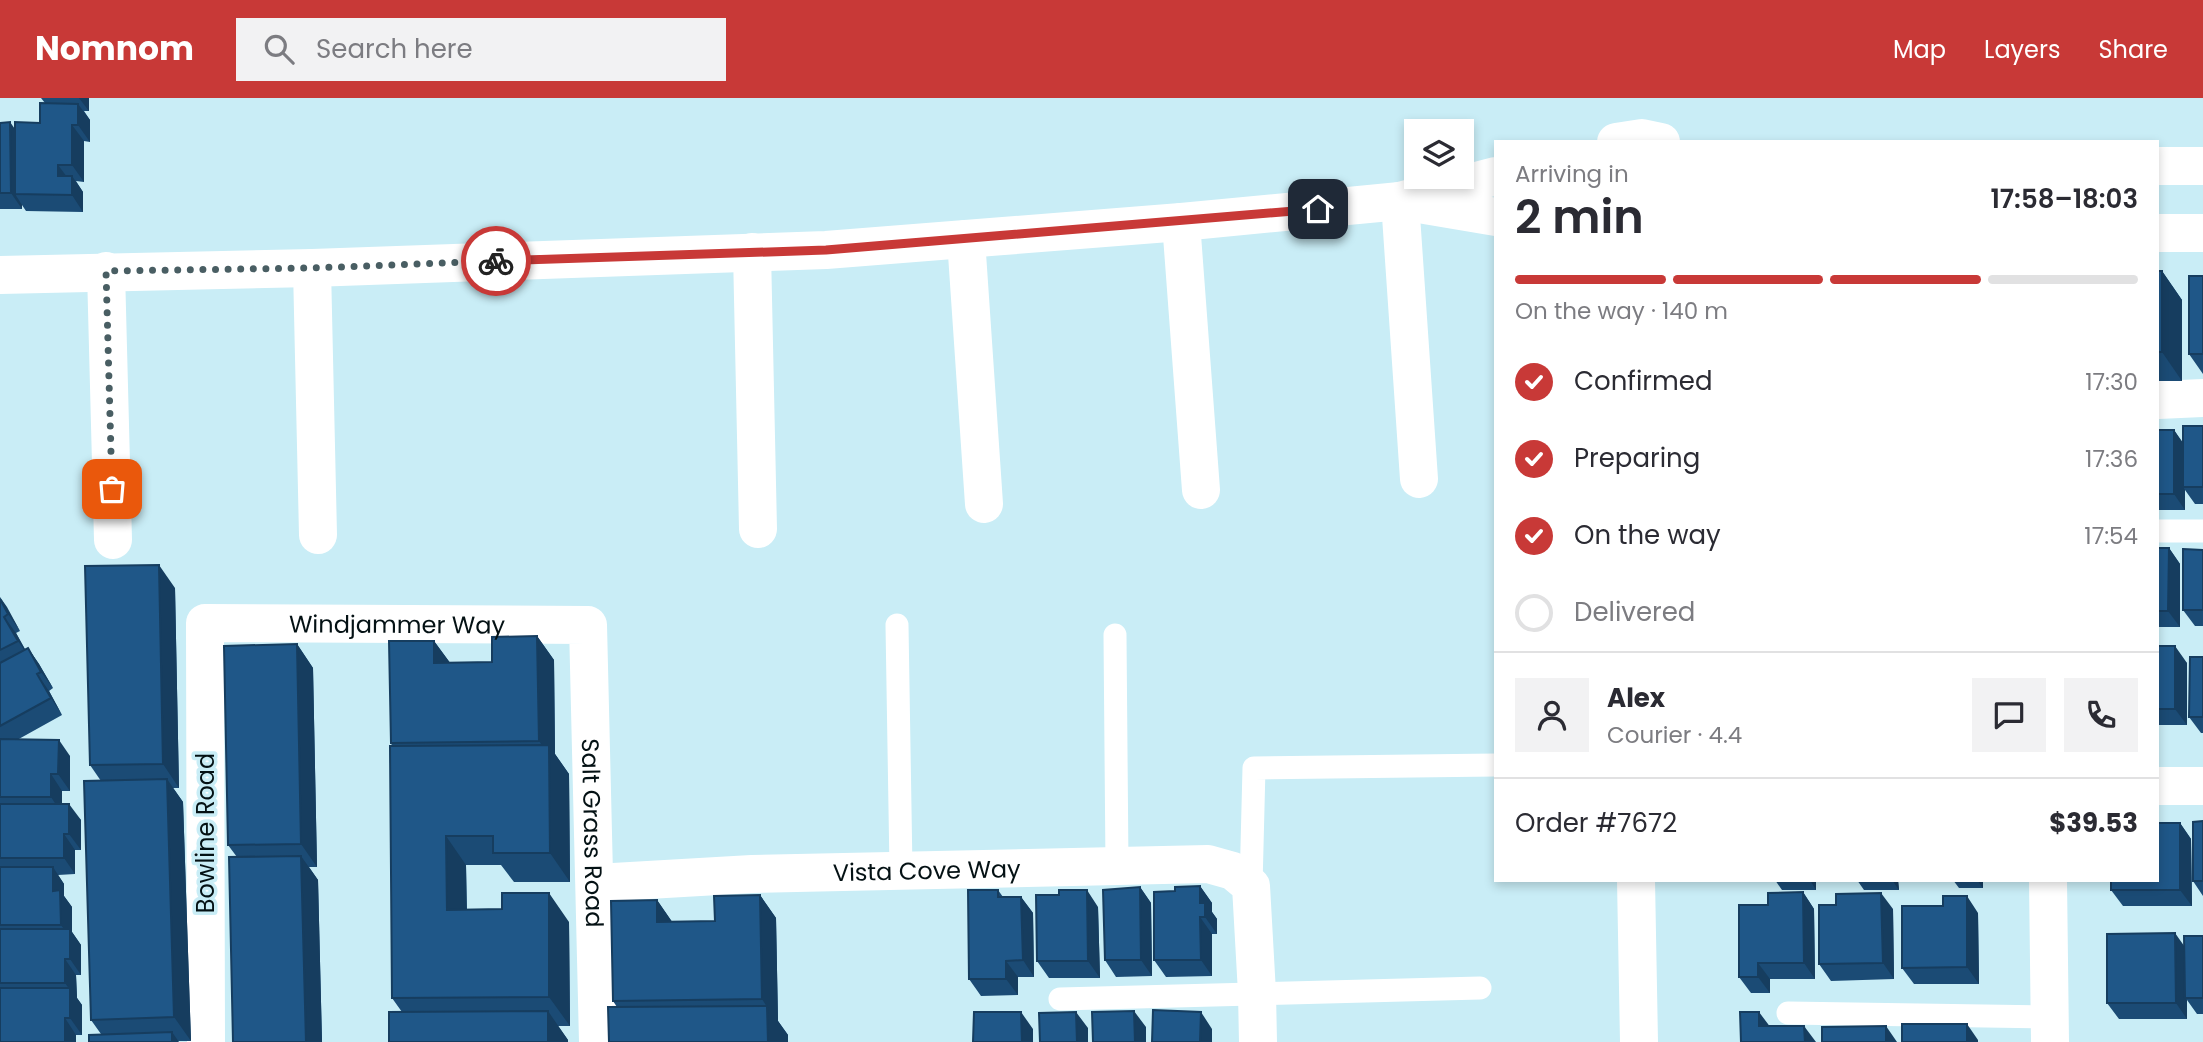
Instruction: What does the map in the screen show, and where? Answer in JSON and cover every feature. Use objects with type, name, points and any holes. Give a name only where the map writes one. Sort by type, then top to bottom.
[{"type":"street","points":[[1629,140],[1652,140]]},
{"type":"street","points":[[2159,166],[2203,166]]},
{"type":"street","points":[[0,275],[312,268],[826,250],[1181,222],[1400,201],[1494,177]]},
{"type":"street","points":[[1400,201],[1494,217]]},
{"type":"street","points":[[1400,201],[1419,479]]},
{"type":"street","points":[[1181,222],[1201,490]]},
{"type":"street","points":[[2159,233],[2203,233]]},
{"type":"street","points":[[966,239],[984,505]]},
{"type":"street","points":[[752,252],[758,529]]},
{"type":"street","points":[[312,268],[318,535]]},
{"type":"street","points":[[106,271],[113,540]]},
{"type":"street","points":[[2159,400],[2203,398]]},
{"type":"street","name":"Windjammer Way","points":[[205,623],[588,625]]},
{"type":"street","name":"Bowline Road","points":[[205,623],[206,1042]]},
{"type":"street","name":"Salt Grass Road","points":[[588,625],[598,1042]]},
{"type":"street","points":[[2159,786],[2203,786]]},
{"type":"street","name":"Vista Cove Way","points":[[596,883],[752,874],[1208,864],[1233,871],[1251,886]]},
{"type":"street","points":[[1636,882],[1639,1042]]},
{"type":"street","points":[[2048,882],[2050,1029]]},
{"type":"street","points":[[1251,886],[1258,993],[1258,1042]]},
{"type":"lane","points":[[2159,531],[2203,531]]},
{"type":"lane","points":[[897,625],[901,870]]},
{"type":"lane","points":[[1115,635],[1117,866]]},
{"type":"lane","points":[[1251,886],[1254,768],[1494,765]]},
{"type":"lane","points":[[1060,999],[1480,988]]},
{"type":"lane","points":[[1788,1013],[2050,1029]]},
{"type":"building","points":[[40,103],[78,104],[78,125],[72,125],[72,165],[58,165],[58,176],[72,176],[72,195],[15,194],[15,122],[40,123]]},
{"type":"building","points":[[10,122],[11,193],[0,193],[0,123]]},
{"type":"building","points":[[2159,271],[2162,271],[2162,352],[2159,352]]},
{"type":"building","points":[[2189,276],[2203,276],[2203,354],[2189,354]]},
{"type":"building","points":[[2183,426],[2203,426],[2203,487],[2183,487]]},
{"type":"building","points":[[2159,430],[2174,430],[2174,494],[2159,494]]},
{"type":"building","points":[[2159,548],[2169,548],[2168,611],[2159,611]]},
{"type":"building","points":[[2183,549],[2203,550],[2203,610],[2183,610]]},
{"type":"building","points":[[159,565],[163,764],[90,765],[85,566]]},
{"type":"building","points":[[0,599],[8,614],[4,617],[18,641],[0,650]]},
{"type":"building","points":[[537,636],[539,741],[391,743],[389,641],[434,641],[434,663],[492,662],[492,637]]},
{"type":"building","points":[[297,644],[301,844],[228,845],[224,646]]},
{"type":"building","points":[[2159,646],[2175,646],[2175,709],[2159,709]]},
{"type":"building","points":[[28,648],[41,672],[37,674],[51,698],[0,726],[0,663]]},
{"type":"building","points":[[2190,657],[2203,657],[2203,717],[2189,717]]},
{"type":"building","points":[[0,739],[59,740],[58,774],[51,774],[51,797],[0,797]]},
{"type":"building","points":[[549,745],[550,853],[493,853],[493,836],[446,836],[447,910],[502,909],[502,893],[549,893],[549,997],[392,998],[390,746]]},
{"type":"building","points":[[167,779],[174,1017],[91,1020],[84,781]]},
{"type":"building","points":[[0,804],[69,804],[69,834],[64,834],[64,858],[0,858]]},
{"type":"building","points":[[2203,821],[2203,881],[2193,881],[2193,822]]},
{"type":"building","points":[[2159,823],[2180,823],[2180,890],[2111,890],[2111,882],[2159,882]]},
{"type":"building","points":[[301,856],[306,1042],[233,1042],[229,857]]},
{"type":"building","points":[[0,867],[53,867],[53,891],[60,890],[61,925],[0,925]]},
{"type":"building","points":[[1200,886],[1200,903],[1205,903],[1205,917],[1200,917],[1201,960],[1154,960],[1154,892],[1175,891],[1175,887]]},
{"type":"building","points":[[1140,887],[1141,960],[1105,960],[1103,890]]},
{"type":"building","points":[[968,890],[998,890],[998,897],[1021,897],[1023,960],[1006,961],[1006,979],[969,979]]},
{"type":"building","points":[[1059,890],[1087,890],[1088,961],[1037,961],[1036,895],[1059,895]]},
{"type":"building","points":[[1803,892],[1804,963],[1758,963],[1758,977],[1739,977],[1739,905],[1768,905],[1768,893]]},
{"type":"building","points":[[1881,893],[1883,963],[1819,964],[1819,905],[1836,905],[1836,894]]},
{"type":"building","points":[[760,895],[762,999],[613,1001],[611,901],[657,900],[657,922],[715,921],[714,896]]},
{"type":"building","points":[[1943,896],[1967,896],[1967,967],[1902,968],[1902,906],[1943,906]]},
{"type":"building","points":[[0,929],[70,929],[70,959],[65,959],[65,983],[0,983]]},
{"type":"building","points":[[2175,933],[2176,1003],[2107,1003],[2107,934]]},
{"type":"building","points":[[2184,936],[2203,936],[2203,998],[2185,998]]},
{"type":"building","points":[[0,988],[70,988],[70,1018],[65,1018],[65,1042],[0,1042]]},
{"type":"building","points":[[767,1006],[768,1042],[609,1042],[608,1007]]},
{"type":"building","points":[[1153,1010],[1201,1012],[1200,1042],[1152,1042]]},
{"type":"building","points":[[548,1011],[548,1042],[389,1042],[389,1012]]},
{"type":"building","points":[[1134,1011],[1135,1042],[1093,1042],[1092,1012]]},
{"type":"building","points":[[974,1012],[1021,1012],[1022,1042],[973,1042]]},
{"type":"building","points":[[1076,1012],[1077,1042],[1040,1042],[1039,1013]]},
{"type":"building","points":[[1740,1012],[1759,1012],[1759,1026],[1804,1026],[1805,1042],[1741,1042]]},
{"type":"building","points":[[1902,1024],[1967,1024],[1967,1042],[1902,1042]]},
{"type":"building","points":[[1886,1026],[1886,1042],[1822,1042],[1822,1027]]},
{"type":"building","points":[[172,1032],[172,1042],[89,1042],[89,1035]]},
{"type":"way so far","points":[[112,489],[106,271],[312,268],[496,261]]},
{"type":"route","points":[[496,261],[826,250],[1318,209]]}]
